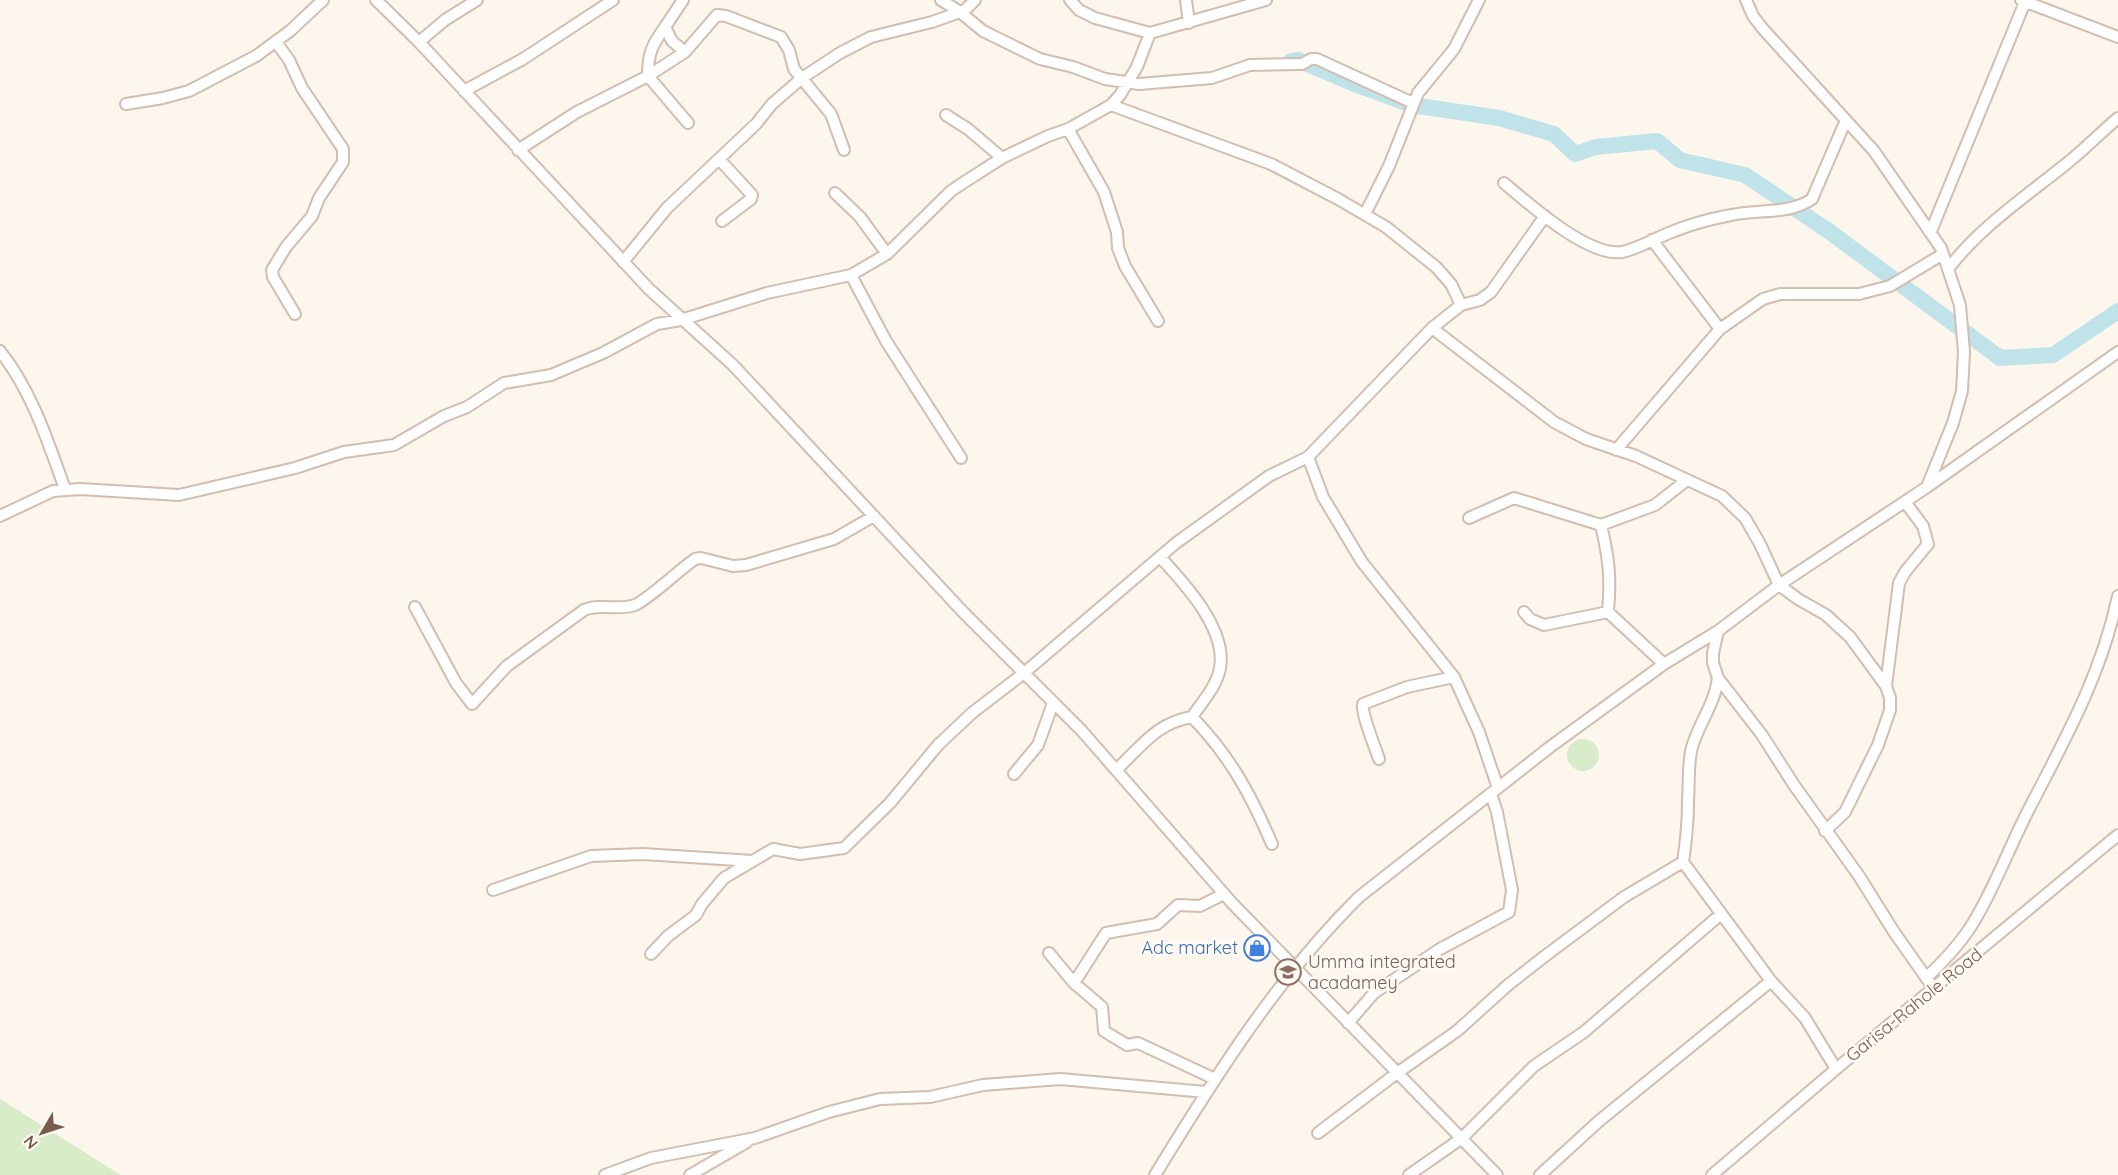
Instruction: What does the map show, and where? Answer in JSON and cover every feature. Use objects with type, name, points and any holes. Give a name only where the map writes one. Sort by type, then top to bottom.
[{"type":"street","points":[[126,104],[189,91],[256,56],[276,42],[323,0]]},
{"type":"street","points":[[376,0],[419,42],[623,262],[681,320],[733,365],[984,634],[1082,730],[1224,894],[1497,1175]]},
{"type":"street","points":[[419,42],[445,20],[477,0]]},
{"type":"street","points":[[464,91],[523,60],[614,0]]},
{"type":"street","points":[[682,0],[653,43],[648,58],[648,76],[688,123]]},
{"type":"street","points":[[941,0],[983,31],[1040,59],[1105,78],[1139,84],[1212,78],[1250,64],[1302,64],[1311,59],[1317,59],[1413,103]]},
{"type":"street","points":[[623,262],[667,208],[756,124],[772,104],[802,78],[840,53],[871,37],[932,22],[965,10],[975,0]]},
{"type":"street","points":[[1070,0],[1079,10],[1095,18],[1150,33],[1266,0]]},
{"type":"street","points":[[1186,0],[1189,23]]},
{"type":"street","points":[[1365,214],[1389,166],[1413,103],[1425,81],[1454,49],[1479,0]]},
{"type":"street","points":[[1746,0],[1753,16],[1763,29],[1874,151],[1931,231],[1943,254],[1960,305],[1964,352],[1962,391],[1953,423],[1927,487]]},
{"type":"street","points":[[1931,231],[2023,1],[2118,37]]},
{"type":"street","points":[[518,150],[577,112],[648,76],[685,52],[717,15],[726,16],[781,37],[786,43],[794,69],[831,114],[844,150]]},
{"type":"street","points":[[665,27],[672,41],[685,52]]},
{"type":"street","points":[[0,516],[42,495],[65,489],[179,495],[296,468],[344,452],[394,445],[444,416],[467,407],[504,383],[551,375],[603,353],[657,324],[681,320],[767,293],[851,275],[887,254],[951,191],[1002,158],[1068,129],[1111,105],[1137,67],[1150,33]]},
{"type":"street","points":[[276,42],[289,60],[302,88],[343,149],[344,157],[319,198],[312,216],[286,247],[272,270],[273,278],[295,314]]},
{"type":"street","points":[[1111,105],[1271,164],[1365,214],[1386,227],[1436,267],[1451,284],[1461,305]]},
{"type":"street","points":[[946,115],[968,129],[1002,158]]},
{"type":"street","points":[[1948,268],[1959,254],[2011,207],[2067,163],[2118,118]]},
{"type":"street","points":[[1504,183],[1574,236],[1612,252],[1625,251],[1671,232],[1732,215],[1783,209],[1807,203],[1812,199],[1846,120]]},
{"type":"street","points":[[1068,129],[1104,192],[1118,232],[1118,248],[1125,267],[1158,321]]},
{"type":"street","points":[[719,159],[752,195],[751,199],[722,221]]},
{"type":"street","points":[[835,193],[860,217],[887,254]]},
{"type":"street","points":[[651,954],[668,936],[696,915],[702,904],[724,878],[773,849],[800,854],[844,848],[890,803],[938,746],[972,713],[1024,673],[1176,543],[1269,476],[1308,457],[1432,328],[1461,305],[1480,300],[1491,292],[1545,216]]},
{"type":"street","points":[[1652,240],[1720,329]]},
{"type":"street","points":[[1616,450],[1720,329],[1763,299],[1780,294],[1859,294],[1890,286],[1943,254]]},
{"type":"street","points":[[851,275],[886,341],[961,458]]},
{"type":"street","points":[[1432,328],[1554,422],[1586,439],[1636,456],[1722,496],[1745,518],[1779,585],[1839,625],[1850,637],[1886,686],[1890,698],[1890,710],[1878,745],[1845,812],[1825,831]]},
{"type":"street","points":[[0,351],[16,371],[44,432],[65,489]]},
{"type":"street","points":[[1155,1175],[1206,1092],[1271,998],[1339,916],[1359,897],[1550,747],[1664,664],[1718,631],[1779,585],[1927,487],[2118,352]]},
{"type":"street","points":[[1308,457],[1323,497],[1362,562],[1454,677],[1479,732],[1495,791],[1512,890],[1509,912],[1440,949],[1374,993],[1348,1023]]},
{"type":"street","points":[[1469,518],[1514,498],[1600,525],[1654,505],[1687,480]]},
{"type":"street","points":[[1886,686],[1899,583],[1928,544],[1923,526],[1905,502]]},
{"type":"street","points":[[415,607],[456,683],[472,704],[507,666],[584,610],[594,606],[618,607],[636,604],[695,559],[701,558],[733,566],[746,565],[834,539],[874,516]]},
{"type":"street","points":[[1600,525],[1609,559],[1611,584],[1608,612]]},
{"type":"street","points":[[1116,770],[1163,726],[1175,720],[1192,717],[1215,682],[1220,670],[1221,656],[1218,641],[1204,613],[1188,587],[1160,557]]},
{"type":"street","points":[[1926,978],[1950,954],[1976,919],[2065,741],[2097,669],[2111,628],[2118,596]]},
{"type":"street","points":[[1524,612],[1530,619],[1544,625],[1608,612]]},
{"type":"street","points":[[1608,612],[1664,664]]},
{"type":"street","points":[[1718,631],[1713,653],[1713,663],[1718,678],[1762,735],[1825,831],[1859,876],[1894,932],[1935,989]]},
{"type":"street","points":[[1379,759],[1362,710],[1363,704],[1407,687],[1454,677]]},
{"type":"street","points":[[1718,678],[1713,701],[1697,732],[1691,751],[1687,833],[1683,862],[1771,981],[1805,1018],[1836,1069]]},
{"type":"street","points":[[1014,774],[1038,745],[1053,702]]},
{"type":"street","points":[[1192,717],[1224,753],[1250,794],[1272,844]]},
{"type":"street","name":"Garisa-Rahole Road","points":[[1712,1175],[2118,835]]},
{"type":"street","points":[[493,890],[591,856],[643,854],[753,861]]},
{"type":"street","points":[[1318,1133],[1457,1031],[1508,985],[1624,897],[1683,862]]},
{"type":"street","points":[[1074,983],[1106,933],[1157,924],[1178,905],[1200,906],[1224,894]]},
{"type":"street","points":[[1409,1175],[1462,1138],[1534,1066],[1584,1032],[1721,914]]},
{"type":"street","points":[[1049,953],[1074,983],[1101,1007],[1104,1031],[1127,1045],[1138,1043],[1215,1079]]},
{"type":"street","points":[[1540,1175],[1599,1121],[1771,981]]},
{"type":"street","points":[[605,1175],[651,1158],[754,1138],[829,1112],[880,1099],[930,1097],[983,1085],[1060,1079],[1206,1092]]},
{"type":"street","points":[[690,1175],[754,1138]]},
{"type":"green space","points":[[1583,739],[1594,744],[1599,755],[1594,766],[1583,771],[1572,766],[1567,755],[1572,744]]},
{"type":"green space","points":[[0,1099],[121,1175],[0,1175]]},
{"type":"waterway","points":[[1291,61],[1298,60],[1412,105],[1499,118],[1554,134],[1575,154],[1596,147],[1657,141],[1680,160],[1745,175],[1830,232],[2000,358],[2053,355],[2118,311]]},
{"type":"place","name":"Adc market","points":[[1257,948]]},
{"type":"place","name":"Umma integrated acadamey","points":[[1288,972]]}]
